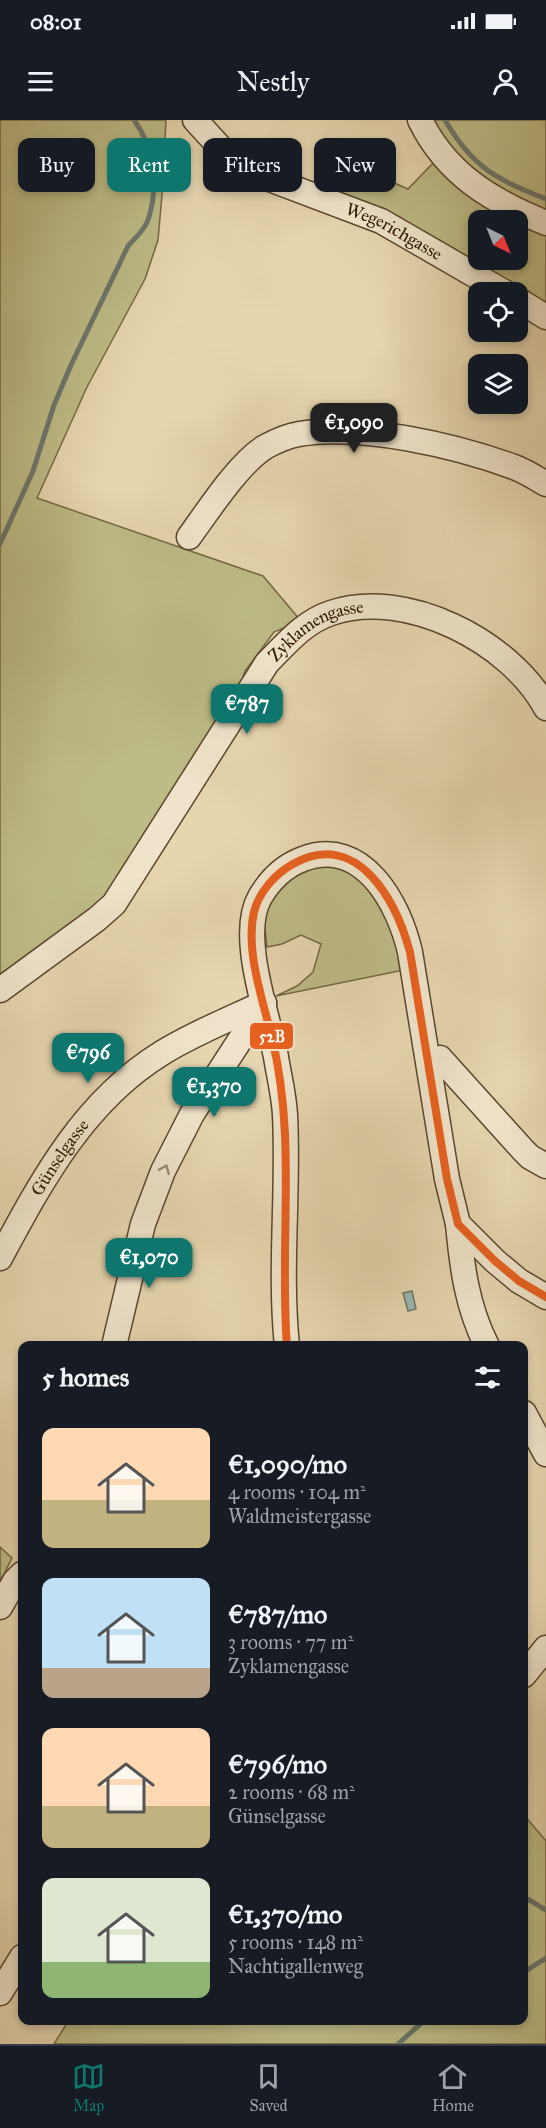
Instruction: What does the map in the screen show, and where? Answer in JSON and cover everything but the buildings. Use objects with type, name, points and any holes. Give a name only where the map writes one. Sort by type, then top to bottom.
[{"type":"street","name":"Wegerichgasse","points":[[195,120],[228,156],[251,172],[381,221],[487,282]]},
{"type":"street","points":[[420,120],[442,154],[471,183],[490,197],[546,223]]},
{"type":"street","points":[[528,306],[546,317]]},
{"type":"street","points":[[189,537],[243,467],[262,449],[298,434],[322,432],[374,434],[428,444],[481,456],[516,468],[546,484]]},
{"type":"street","name":"Zyklamengasse","points":[[0,990],[114,904],[267,663],[308,624],[332,613],[356,607],[380,606],[425,615],[449,623],[491,647],[525,679],[546,708]]},
{"type":"street","points":[[286,1341],[282,1287],[286,1175],[285,1113],[271,1032],[254,958],[251,921],[258,899],[273,879],[294,862],[313,855],[330,854],[345,857],[360,865],[384,890],[396,909],[405,932],[447,1179],[458,1224],[465,1286],[485,1341]]},
{"type":"street","points":[[115,1341],[143,1224],[164,1172],[192,1114],[264,1003]]},
{"type":"street","name":"Günselgasse","points":[[0,1258],[58,1156],[105,1097],[160,1054],[190,1037],[264,1003]]},
{"type":"street","points":[[440,1058],[523,1150],[546,1166]]},
{"type":"street","points":[[458,1224],[519,1281],[546,1297]]},
{"type":"street","points":[[528,1420],[546,1454]]},
{"type":"street","points":[[0,1607],[18,1578]]},
{"type":"street","points":[[528,1670],[546,1648]]},
{"type":"street","points":[[0,1993],[18,1964]]},
{"type":"shaded area","points":[[0,120],[166,120],[165,138],[107,138],[107,192],[162,192],[158,240],[145,279],[87,387],[37,498],[263,576],[301,621],[274,632],[245,671],[235,701],[107,899],[0,978]]},
{"type":"shaded area","points":[[427,120],[546,120],[546,217],[487,188]]},
{"type":"shaded area","points":[[436,160],[513,210],[468,210],[468,265],[337,194],[339,192],[396,192],[396,184],[408,189]]},
{"type":"shaded area","points":[[528,219],[546,231],[546,308],[528,298],[528,282],[498,282],[476,270],[528,270]]},
{"type":"shaded area","points":[[319,864],[340,866],[359,876],[389,919],[404,970],[276,996],[297,986],[313,972],[321,944],[301,935],[282,944],[267,947],[264,921],[267,910],[277,889],[297,871]]},
{"type":"shaded area","points":[[0,1547],[12,1558],[0,1582]]},
{"type":"shaded area","points":[[528,1820],[546,1841],[546,2044],[54,2044],[66,2025],[528,2025]]},
{"type":"water","points":[[412,1291],[416,1309],[408,1311],[403,1293]]},
{"type":"waterway","points":[[0,544],[33,471],[54,405],[71,365],[128,246],[142,231],[148,220],[153,195],[153,168],[146,143],[134,120]]},
{"type":"waterway","points":[[445,120],[466,150],[487,170],[513,185],[546,199]]},
{"type":"waterway","points":[[528,1899],[546,1910]]},
{"type":"waterway","points":[[528,1969],[546,1958]]},
{"type":"waterway","points":[[398,2044],[419,2025]]},
{"type":"transit line","name":"52B","points":[[287,1341],[284,1115],[272,1038],[253,959],[252,927],[256,905],[269,884],[293,864],[316,855],[337,855],[355,863],[371,875],[384,892],[404,932],[410,952],[447,1179],[458,1224],[519,1281],[546,1297]]}]
